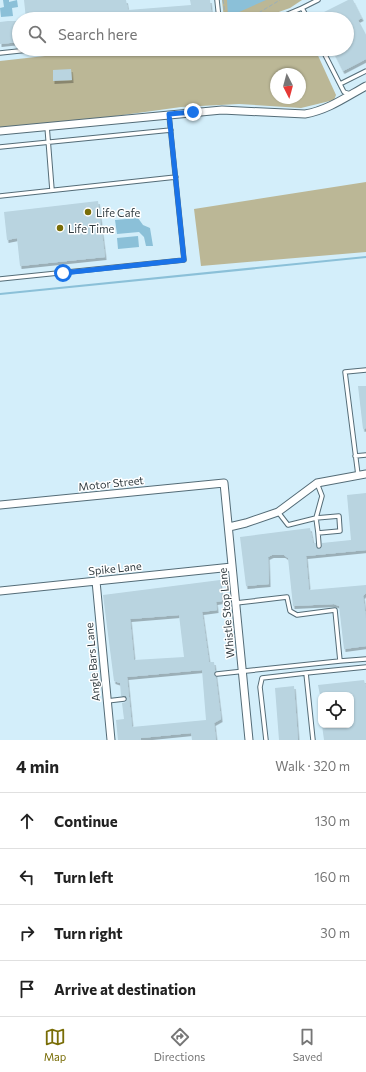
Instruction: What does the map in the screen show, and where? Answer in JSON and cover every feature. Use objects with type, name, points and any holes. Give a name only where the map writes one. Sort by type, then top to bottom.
[{"type":"street","points":[[0,131],[222,110],[305,114],[317,112],[366,86]]},
{"type":"street","points":[[229,527],[278,512],[316,483],[366,474]]},
{"type":"street","name":"Motor Street","points":[[0,505],[224,483]]},
{"type":"street","name":"Whistle Stop Lane","points":[[224,483],[249,740]]},
{"type":"street","name":"Spike Lane","points":[[0,591],[232,567]]},
{"type":"street","name":"Angle Bars Lane","points":[[96,581],[111,740]]},
{"type":"lane","points":[[217,0],[218,12]]},
{"type":"lane","points":[[293,12],[318,0]]},
{"type":"lane","points":[[302,8],[304,12]]},
{"type":"lane","points":[[0,53],[12,52]]},
{"type":"lane","points":[[326,56],[344,92],[351,94]]},
{"type":"lane","points":[[340,84],[366,71]]},
{"type":"lane","points":[[0,279],[184,260],[169,114]]},
{"type":"lane","points":[[47,126],[52,190]]},
{"type":"lane","points":[[0,147],[171,130]]},
{"type":"lane","points":[[0,196],[176,177]]},
{"type":"lane","points":[[358,475],[345,372],[366,370]]},
{"type":"lane","points":[[355,456],[366,455]]},
{"type":"lane","points":[[316,483],[322,496],[316,518],[319,546]]},
{"type":"lane","points":[[278,512],[288,525],[316,518],[339,516],[340,531],[318,533]]},
{"type":"lane","points":[[236,603],[288,597],[290,611],[297,614],[335,610],[340,661]]},
{"type":"lane","points":[[217,674],[242,670],[366,659]]},
{"type":"lane","points":[[266,740],[260,687],[262,678],[366,667]]},
{"type":"lane","points":[[306,673],[313,740]]},
{"type":"lane","points":[[107,701],[124,699]]},
{"type":"path","points":[[223,0],[225,12]]},
{"type":"path","points":[[259,12],[280,0]]},
{"type":"shaded area","points":[[222,0],[302,0],[290,8],[279,12],[223,12]]},
{"type":"shaded area","points":[[45,56],[318,56],[336,95],[334,100],[301,108],[239,104],[181,107],[0,132],[0,61]]},
{"type":"shaded area","points":[[366,182],[366,252],[201,266],[194,209]]},
{"type":"water","points":[[3,0],[9,0],[9,2],[17,0],[18,7],[12,8],[12,16],[1,17],[0,8],[4,7]]},
{"type":"water","points":[[227,0],[266,0],[239,12],[228,12]]},
{"type":"water","points":[[138,218],[143,225],[150,228],[153,246],[146,246],[144,237],[139,232],[117,234],[115,220]]},
{"type":"water","points":[[138,236],[139,247],[118,249],[117,238]]},
{"type":"building","points":[[24,0],[126,0],[128,10],[191,5],[190,0],[210,0],[211,12],[25,12]]},
{"type":"building","points":[[348,0],[353,0],[362,18],[358,20],[366,35],[366,59],[343,71],[336,56],[354,56],[354,12],[324,12]]},
{"type":"building","points":[[12,21],[12,43],[0,44],[0,22]]},
{"type":"building","points":[[71,69],[72,80],[53,81],[53,70]]},
{"type":"building","points":[[98,201],[105,257],[20,266],[17,238],[7,240],[4,212]]},
{"type":"building","points":[[358,386],[366,386],[366,428],[363,429]]},
{"type":"building","points":[[366,493],[366,550],[306,556],[309,590],[366,585],[366,593],[363,596],[366,618],[366,646],[344,649],[339,606],[334,604],[293,606],[288,558],[284,555],[272,555],[268,557],[269,584],[246,586],[240,537],[310,528],[313,543],[316,543],[318,549],[322,548],[322,543],[351,540],[347,495]]},
{"type":"building","points":[[220,580],[222,601],[216,602],[217,610],[202,612],[209,662],[214,662],[221,719],[214,723],[216,740],[192,740],[191,733],[141,738],[141,740],[118,740],[116,720],[124,719],[122,703],[126,702],[127,699],[126,696],[121,696],[120,683],[114,681],[103,595]],"holes":[[[179,615],[184,657],[134,660],[130,619]],[[202,670],[206,720],[132,727],[127,677]]]},
{"type":"building","points":[[364,680],[366,688],[366,740],[324,740],[322,728],[354,728],[354,692],[319,692],[318,685]]},
{"type":"building","points":[[294,686],[298,740],[279,740],[275,688]]},
{"type":"waterway","points":[[0,294],[366,257]]},
{"type":"place","name":"Life Cafe","points":[[88,212]]},
{"type":"place","name":"Life Time","points":[[60,228]]},
{"type":"route","points":[[63,273],[184,260],[169,114],[193,112]]}]
